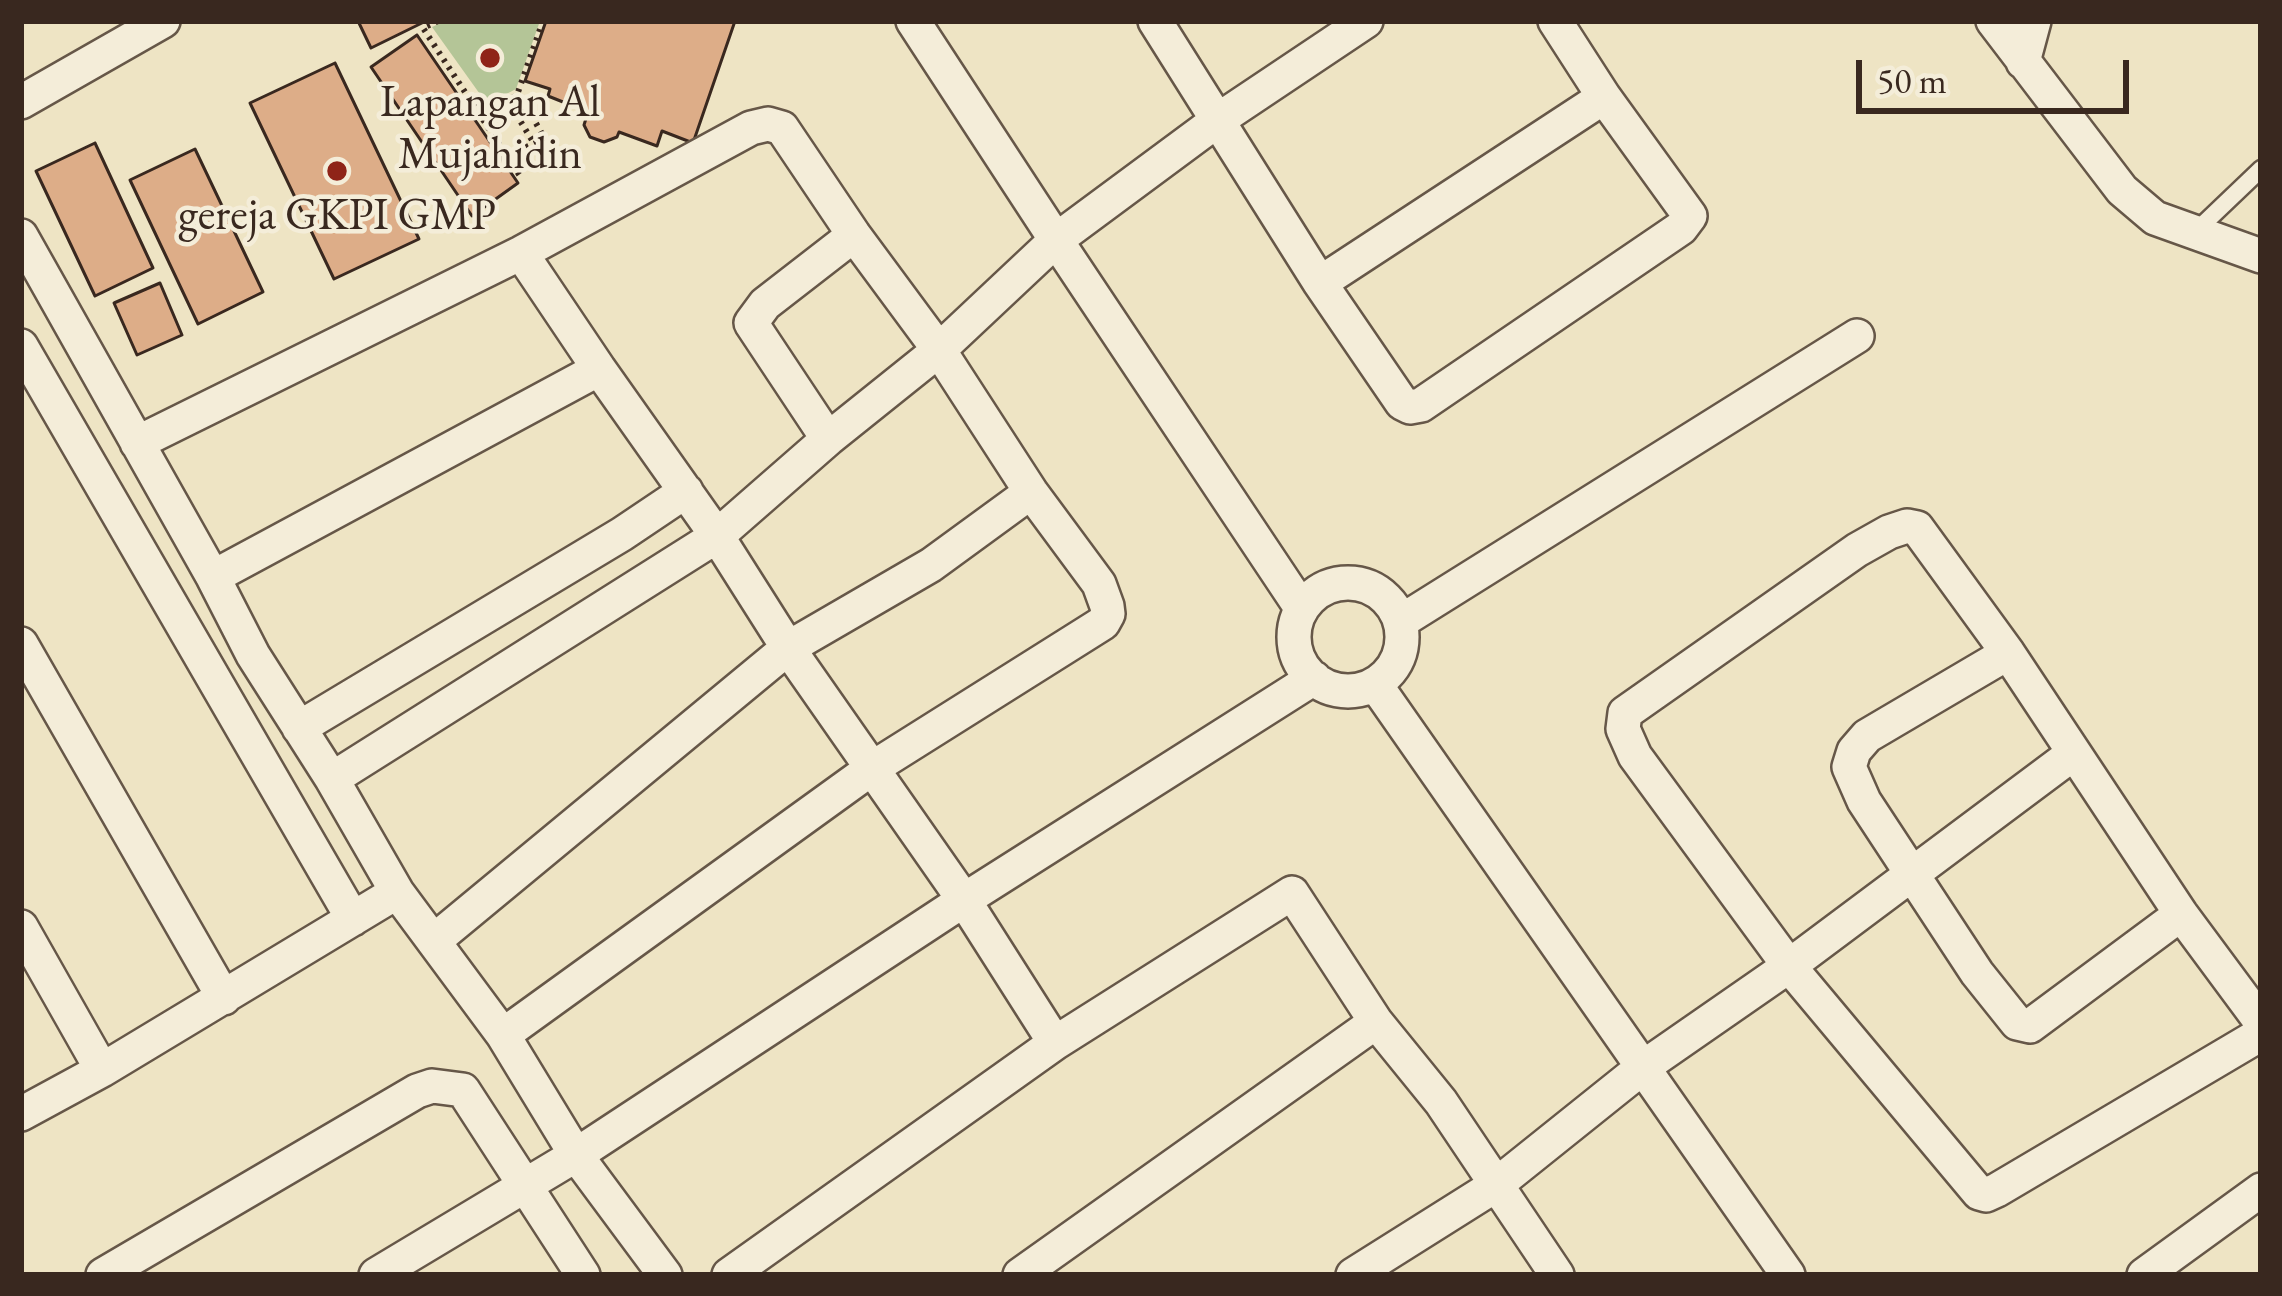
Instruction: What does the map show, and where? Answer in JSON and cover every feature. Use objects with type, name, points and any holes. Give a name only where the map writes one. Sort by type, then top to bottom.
[{"type":"street","points":[[913,21],[1302,609]]},
{"type":"street","points":[[1155,21],[1320,283],[1402,403],[1410,406],[1421,405],[1688,223],[1690,216],[1555,21]]},
{"type":"street","points":[[1993,21],[2122,190],[2155,218],[2261,256]]},
{"type":"street","points":[[2023,62],[2034,21]]},
{"type":"street","points":[[332,779],[717,536],[939,350],[1055,241],[1357,23]]},
{"type":"street","points":[[21,102],[147,24]]},
{"type":"street","points":[[1320,283],[1604,97]]},
{"type":"street","points":[[137,443],[521,253],[751,128],[768,124],[782,128],[1099,584],[1108,614],[1103,623],[872,769],[503,1036]]},
{"type":"street","points":[[828,440],[752,322],[765,304],[854,235]]},
{"type":"street","points":[[21,236],[253,655],[398,892],[503,1036],[576,1155],[665,1275]]},
{"type":"street","points":[[521,253],[964,900],[1055,1043]]},
{"type":"street","points":[[1400,622],[1857,336]]},
{"type":"street","points":[[21,346],[353,919]]},
{"type":"street","points":[[212,577],[599,369]]},
{"type":"street","points":[[299,728],[686,491]]},
{"type":"street","points":[[435,940],[788,648],[931,565],[1031,492]]},
{"type":"street","points":[[2261,1022],[2181,914],[2008,653],[1917,528],[1889,532],[1857,550],[1625,713],[1623,729],[1635,756],[1790,966],[1972,1187],[1986,1195],[2261,1034]]},
{"type":"street","points":[[1355,583],[1375,590],[1391,603],[1400,622],[1403,636],[1395,664],[1364,689],[1333,689],[1314,678],[1295,646],[1296,621],[1302,609],[1316,593],[1334,584],[1355,583]]},
{"type":"street","points":[[21,644],[224,998]]},
{"type":"street","points":[[2008,653],[1867,736],[1854,751],[1849,767],[1864,801],[1977,974],[2017,1023],[2030,1026],[2181,914]]},
{"type":"street","points":[[376,1275],[576,1155],[1314,678]]},
{"type":"street","points":[[1375,684],[1788,1275]]},
{"type":"street","points":[[1353,1275],[1496,1185],[1642,1067],[1790,966],[2074,753]]},
{"type":"street","points":[[21,1114],[398,892]]},
{"type":"street","points":[[729,1275],[1055,1043],[1292,893],[1376,1022],[1441,1102],[1557,1275]]},
{"type":"street","points":[[21,927],[102,1070]]},
{"type":"street","points":[[1020,1275],[1376,1022]]},
{"type":"street","points":[[103,1275],[432,1086],[463,1090],[583,1275]]},
{"type":"street","points":[[2144,1275],[2261,1190]]},
{"type":"lane","points":[[2196,230],[2261,169]]},
{"type":"path","points":[[438,21],[423,28],[520,176]]},
{"type":"path","points":[[482,117],[517,95],[543,21]]},
{"type":"path","points":[[504,157],[545,139],[529,111],[523,115],[513,98]]},
{"type":"green space","name":"Lapangan Al Mujahidin","points":[[445,21],[540,21],[516,89],[487,104],[432,27]]},
{"type":"building","points":[[358,21],[426,21],[371,48]]},
{"type":"building","points":[[546,21],[735,21],[693,143],[662,131],[657,146],[619,132],[604,142],[590,137],[584,125],[588,112],[548,96],[550,89],[525,81]]},
{"type":"building","points":[[417,35],[518,183],[472,216],[371,67]]},
{"type":"building","points":[[335,63],[419,239],[334,279],[250,103]]},
{"type":"building","points":[[95,143],[153,268],[95,296],[36,171]]},
{"type":"building","points":[[195,149],[263,292],[198,324],[130,180]]},
{"type":"building","points":[[160,283],[182,335],[137,355],[114,303]]},
{"type":"place","name":"Lapangan Al Mujahidin","points":[[490,58]]},
{"type":"place","name":"gereja GKPI GMP","points":[[337,171]]}]
